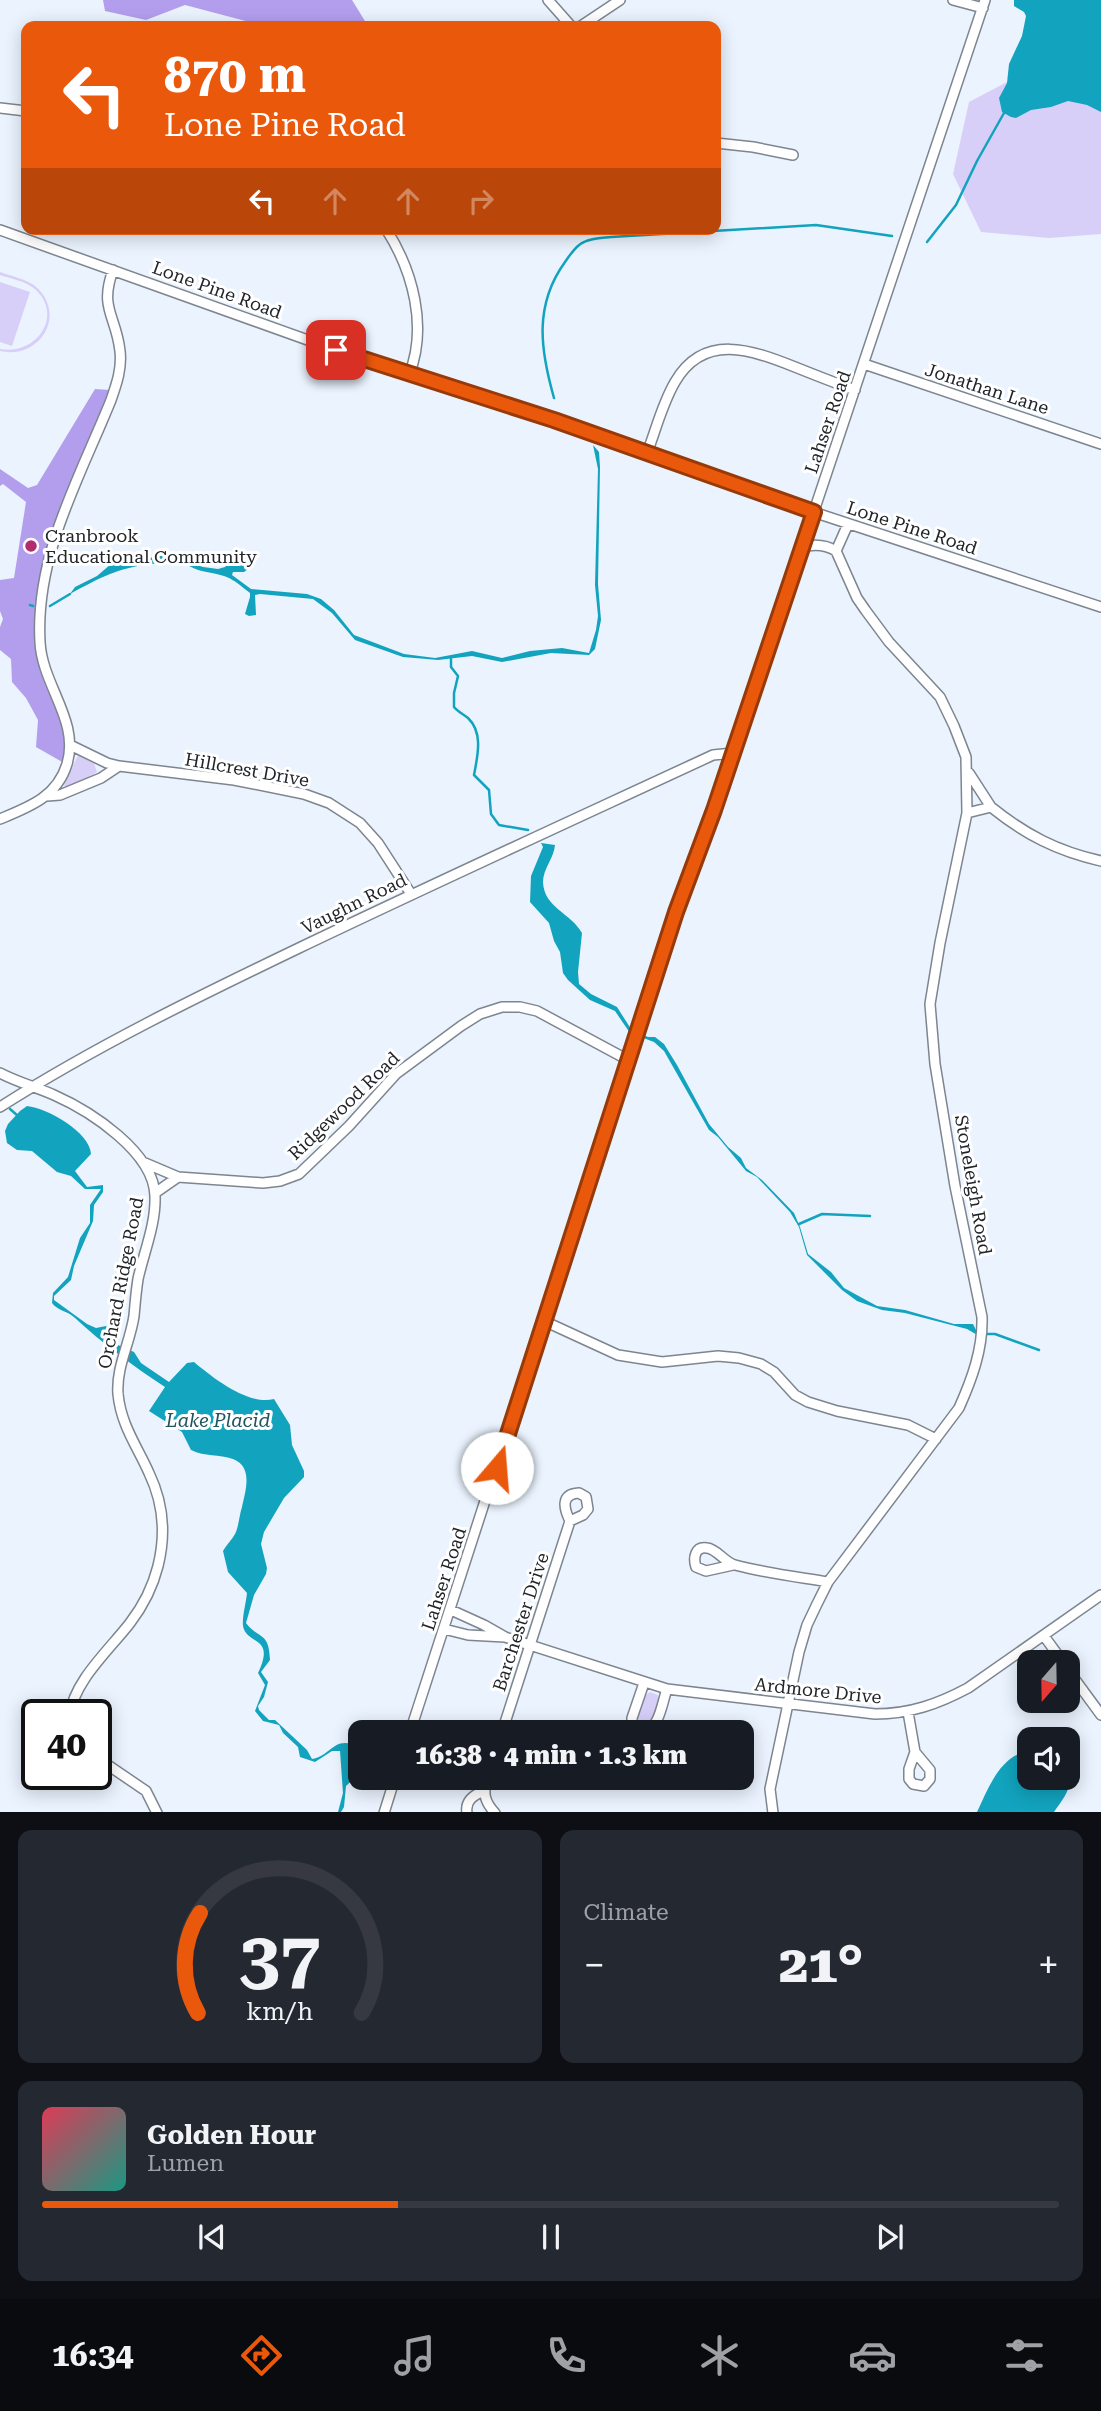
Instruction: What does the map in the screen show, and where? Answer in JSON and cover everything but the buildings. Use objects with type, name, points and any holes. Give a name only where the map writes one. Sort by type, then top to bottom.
[{"type":"street","points":[[548,0],[567,21]]},
{"type":"street","points":[[588,21],[620,0]]},
{"type":"street","points":[[953,0],[984,4]]},
{"type":"street","name":"Lahser Road","points":[[414,1720],[630,1061],[676,912],[733,753],[984,4]]},
{"type":"street","points":[[0,108],[21,110]]},
{"type":"street","points":[[721,144],[793,155]]},
{"type":"street","name":"Lone Pine Road","points":[[0,230],[409,375],[554,420],[848,524],[1101,607]]},
{"type":"street","points":[[389,235],[407,271],[416,302],[417,347],[409,375]]},
{"type":"street","points":[[0,819],[28,808],[47,796],[64,772],[70,746],[66,721],[44,665],[40,621],[48,565],[58,527],[119,376],[121,361],[118,341],[106,298],[113,270]]},
{"type":"street","points":[[648,453],[674,384],[687,367],[713,351],[738,349],[757,352],[855,390]]},
{"type":"street","name":"Jonathan Lane","points":[[864,364],[1101,444]]},
{"type":"street","points":[[802,547],[816,545],[836,551],[848,524]]},
{"type":"street","name":"Stoneleigh Road","points":[[773,1812],[770,1789],[807,1625],[828,1582],[959,1408],[982,1336],[982,1317],[935,1063],[930,1004],[967,813],[968,772],[963,749],[940,697],[889,642],[866,611],[857,598],[836,551]]},
{"type":"street","name":"Hillcrest Drive","points":[[70,746],[119,766],[234,780],[322,800],[351,816],[369,832],[411,894]]},
{"type":"street","name":"Vaughn Road","points":[[5,1104],[165,1013],[411,894],[713,755],[733,753]]},
{"type":"street","points":[[47,796],[60,795],[101,778],[119,766]]},
{"type":"street","points":[[968,772],[991,807],[1018,829],[1045,844],[1101,861]]},
{"type":"street","points":[[967,813],[991,807]]},
{"type":"street","name":"Ridgewood Road","points":[[145,1163],[178,1177],[263,1183],[280,1181],[299,1174],[349,1126],[396,1073],[461,1026],[494,1008],[520,1007],[537,1011],[630,1061]]},
{"type":"street","name":"Orchard Ridge Road","points":[[0,1073],[56,1096],[100,1122],[145,1163],[155,1193],[133,1318],[118,1378],[120,1406],[128,1433],[151,1476],[160,1502],[162,1546],[155,1576],[141,1607],[81,1685],[74,1699]]},
{"type":"street","points":[[155,1193],[178,1177]]},
{"type":"street","points":[[544,1321],[618,1355],[662,1362],[718,1356],[761,1364],[774,1372],[795,1395],[808,1402],[908,1425],[936,1439]]},
{"type":"street","name":"Barchester Drive","points":[[506,1720],[570,1521]]},
{"type":"street","points":[[733,1565],[828,1582]]},
{"type":"street","name":"Ardmore Drive","points":[[451,1610],[505,1637],[643,1683],[667,1689],[861,1714],[908,1712],[932,1705],[968,1688],[1101,1595]]},
{"type":"street","name":"Ardmore Drive","points":[[444,1629],[468,1635],[505,1637]]},
{"type":"street","points":[[1044,1636],[1054,1650]]},
{"type":"street","points":[[632,1720],[643,1683]]},
{"type":"street","points":[[1080,1686],[1101,1715]]},
{"type":"street","points":[[657,1720],[667,1689]]},
{"type":"street","points":[[908,1712],[915,1752]]},
{"type":"street","points":[[112,1767],[146,1791],[157,1812]]},
{"type":"street","points":[[384,1812],[391,1790]]},
{"type":"street","points":[[467,1812],[466,1805],[471,1798],[484,1791],[486,1804],[495,1812]]},
{"type":"shaded area","points":[[103,0],[352,0],[365,21],[245,21],[185,5],[146,20],[105,11]]},
{"type":"shaded area","points":[[1030,70],[1101,97],[1101,234],[1049,238],[981,232],[953,174],[969,102]]},
{"type":"shaded area","points":[[0,272],[35,286],[45,297],[49,321],[45,332],[27,349],[0,351],[24,347],[42,332],[47,312],[44,301],[32,287],[0,275]]},
{"type":"shaded area","points":[[0,282],[30,292],[12,346],[0,342]]},
{"type":"shaded area","points":[[95,389],[110,390],[59,513],[45,564],[36,621],[36,650],[43,679],[63,732],[64,763],[36,747],[38,720],[26,698],[12,682],[11,659],[0,650],[0,627],[3,619],[0,611],[0,580],[14,578],[26,502],[3,484],[0,486],[0,469],[28,488],[37,485]]},
{"type":"shaded area","points":[[78,755],[94,763],[97,772],[66,788],[64,785]]},
{"type":"shaded area","points":[[650,1692],[658,1695],[659,1702],[653,1720],[636,1720],[643,1697]]},
{"type":"water","points":[[1014,0],[1101,0],[1101,112],[1087,105],[1068,101],[1031,110],[1016,118],[1002,112],[999,98],[1007,83],[1009,64],[1022,36],[1026,16],[1014,6]]},
{"type":"water","points":[[593,445],[599,452],[600,467],[598,584],[601,620],[595,649],[589,655],[551,653],[502,662],[472,656],[438,660],[403,657],[355,640],[332,613],[313,599],[255,595],[256,615],[249,616],[245,614],[250,593],[237,583],[175,560],[118,571],[70,594],[75,587],[97,576],[111,564],[161,556],[175,557],[203,567],[218,569],[225,567],[235,556],[248,559],[248,569],[244,572],[233,572],[232,575],[251,589],[307,594],[321,599],[334,610],[354,635],[404,654],[435,658],[472,651],[502,658],[530,651],[562,648],[589,653],[598,616],[595,585],[598,469]]},
{"type":"water","points":[[541,843],[555,845],[543,877],[548,898],[582,933],[579,984],[591,994],[617,1007],[631,1029],[648,1037],[655,1037],[664,1044],[709,1124],[741,1158],[746,1168],[762,1180],[794,1213],[800,1227],[808,1254],[831,1272],[844,1288],[877,1306],[905,1310],[954,1324],[973,1324],[979,1336],[967,1329],[882,1310],[857,1301],[807,1255],[799,1227],[790,1212],[757,1177],[746,1171],[709,1130],[664,1051],[654,1042],[630,1033],[615,1011],[590,1000],[563,973],[560,952],[549,923],[530,902],[531,876],[543,847]]},
{"type":"water","name":"Lake Placid","points":[[27,1106],[45,1111],[76,1130],[89,1146],[91,1154],[75,1171],[87,1187],[103,1185],[103,1192],[94,1205],[93,1221],[71,1280],[54,1296],[54,1300],[87,1324],[96,1328],[106,1326],[110,1331],[111,1342],[134,1352],[141,1363],[169,1382],[187,1363],[194,1362],[221,1383],[243,1395],[264,1400],[274,1399],[290,1425],[292,1445],[304,1471],[304,1477],[284,1498],[264,1532],[261,1544],[266,1574],[254,1595],[246,1623],[268,1644],[270,1660],[261,1672],[268,1682],[258,1706],[259,1710],[269,1720],[275,1720],[307,1750],[312,1759],[338,1744],[348,1744],[348,1784],[341,1812],[338,1812],[343,1793],[340,1751],[332,1751],[315,1762],[300,1757],[298,1747],[283,1733],[279,1725],[263,1721],[255,1711],[265,1685],[258,1673],[264,1652],[243,1626],[247,1593],[228,1572],[223,1551],[237,1528],[246,1487],[244,1468],[233,1459],[191,1450],[182,1432],[149,1411],[165,1387],[52,1303],[53,1293],[68,1277],[80,1238],[90,1223],[90,1205],[101,1189],[85,1189],[71,1176],[57,1172],[32,1151],[17,1150],[7,1143],[5,1131]]},
{"type":"water","points":[[1017,1755],[1017,1790],[1068,1790],[1054,1812],[977,1812],[996,1774]]},
{"type":"waterway","points":[[927,242],[956,205],[1004,113]]},
{"type":"waterway","points":[[721,231],[816,225],[892,236]]},
{"type":"waterway","points":[[554,398],[545,362],[543,328],[548,294],[555,278],[573,250],[584,242],[645,235]]},
{"type":"waterway","points":[[50,606],[70,594]]},
{"type":"waterway","points":[[451,659],[451,667],[458,676],[454,707],[468,718],[476,731],[478,746],[474,775],[489,790],[491,814],[499,825],[528,830]]},
{"type":"waterway","points":[[10,1109],[18,1116]]},
{"type":"waterway","points":[[799,1224],[822,1214],[870,1216]]},
{"type":"waterway","points":[[982,1334],[995,1334],[1039,1350]]},
{"type":"place","name":"Cranbrook Educational Community","points":[[31,546]]},
{"type":"route","points":[[336,350],[554,420],[814,512],[714,810],[676,912],[497,1468]]}]
